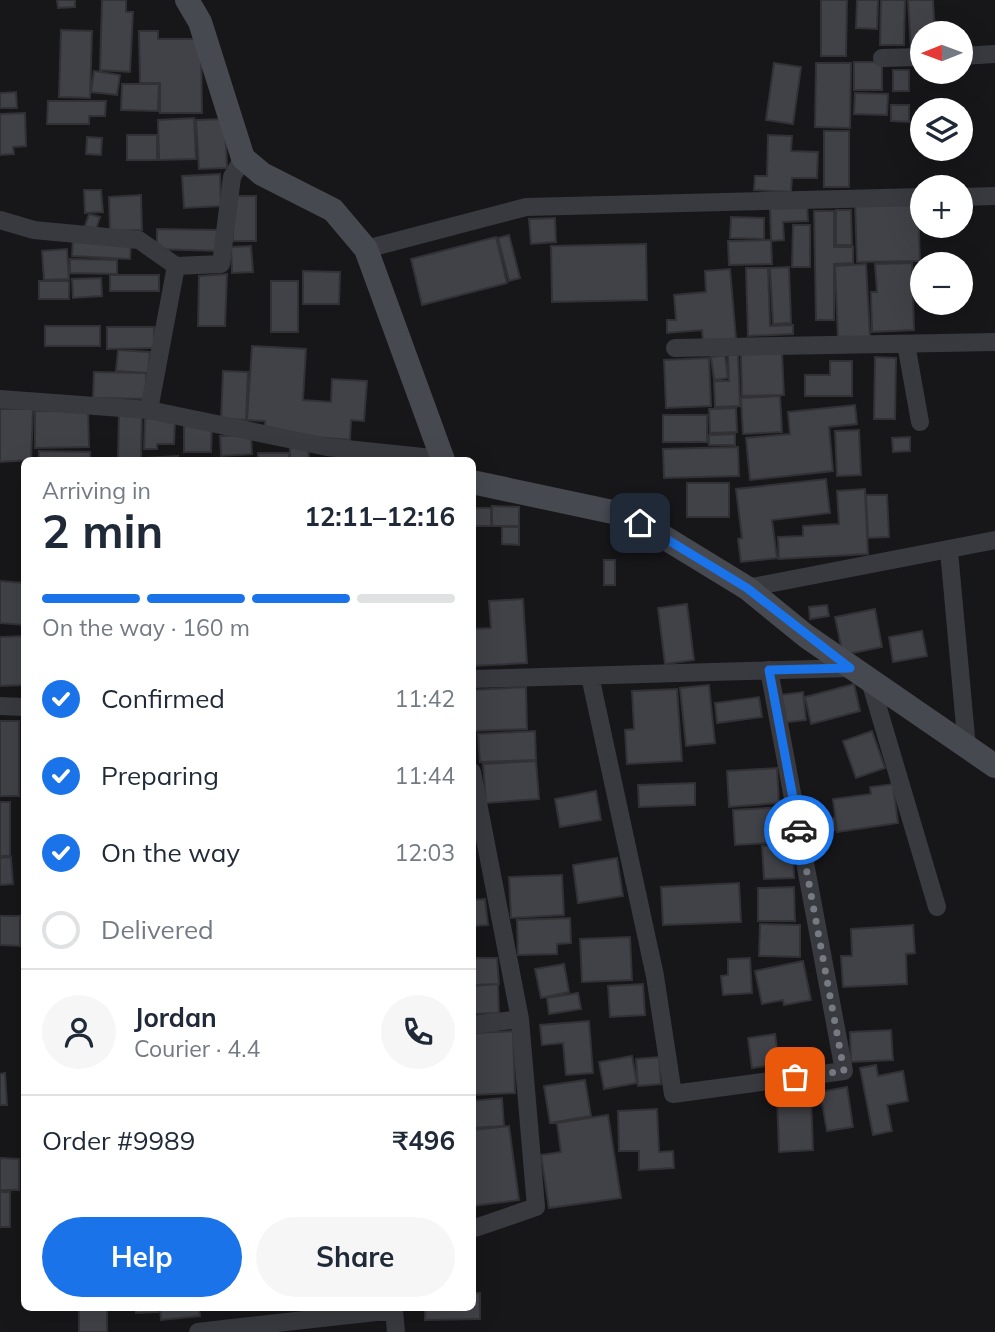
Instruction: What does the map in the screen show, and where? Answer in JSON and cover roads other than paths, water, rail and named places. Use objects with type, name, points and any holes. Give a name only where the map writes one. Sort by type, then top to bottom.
[{"type":"main road","points":[[187,0],[200,22],[243,158],[262,174],[332,210],[366,249],[441,457]]},
{"type":"main road","points":[[476,483],[622,514],[747,588],[860,674],[995,766]]},
{"type":"street","points":[[973,55],[995,54]]},
{"type":"street","points":[[882,58],[910,57]]},
{"type":"street","points":[[0,220],[34,230],[139,240],[176,266],[221,264],[232,177],[243,158]]},
{"type":"street","points":[[973,197],[995,196]]},
{"type":"street","points":[[366,249],[526,207],[910,197]]},
{"type":"street","points":[[149,411],[176,266]]},
{"type":"street","points":[[675,348],[995,341]]},
{"type":"street","points":[[906,344],[919,422]]},
{"type":"street","points":[[0,399],[149,411],[327,447],[415,457]]},
{"type":"street","points":[[747,588],[995,540]]},
{"type":"street","points":[[949,551],[967,748]]},
{"type":"street","points":[[590,676],[655,976],[673,1094],[844,1071],[769,670]]},
{"type":"street","points":[[476,679],[769,670],[860,674],[937,907]]},
{"type":"street","points":[[0,706],[21,707]]},
{"type":"street","points":[[476,793],[520,1019],[536,1207],[476,1228]]},
{"type":"street","points":[[476,1024],[520,1019]]},
{"type":"street","points":[[198,1332],[379,1311]]},
{"type":"street","points":[[394,1311],[396,1332]]}]
